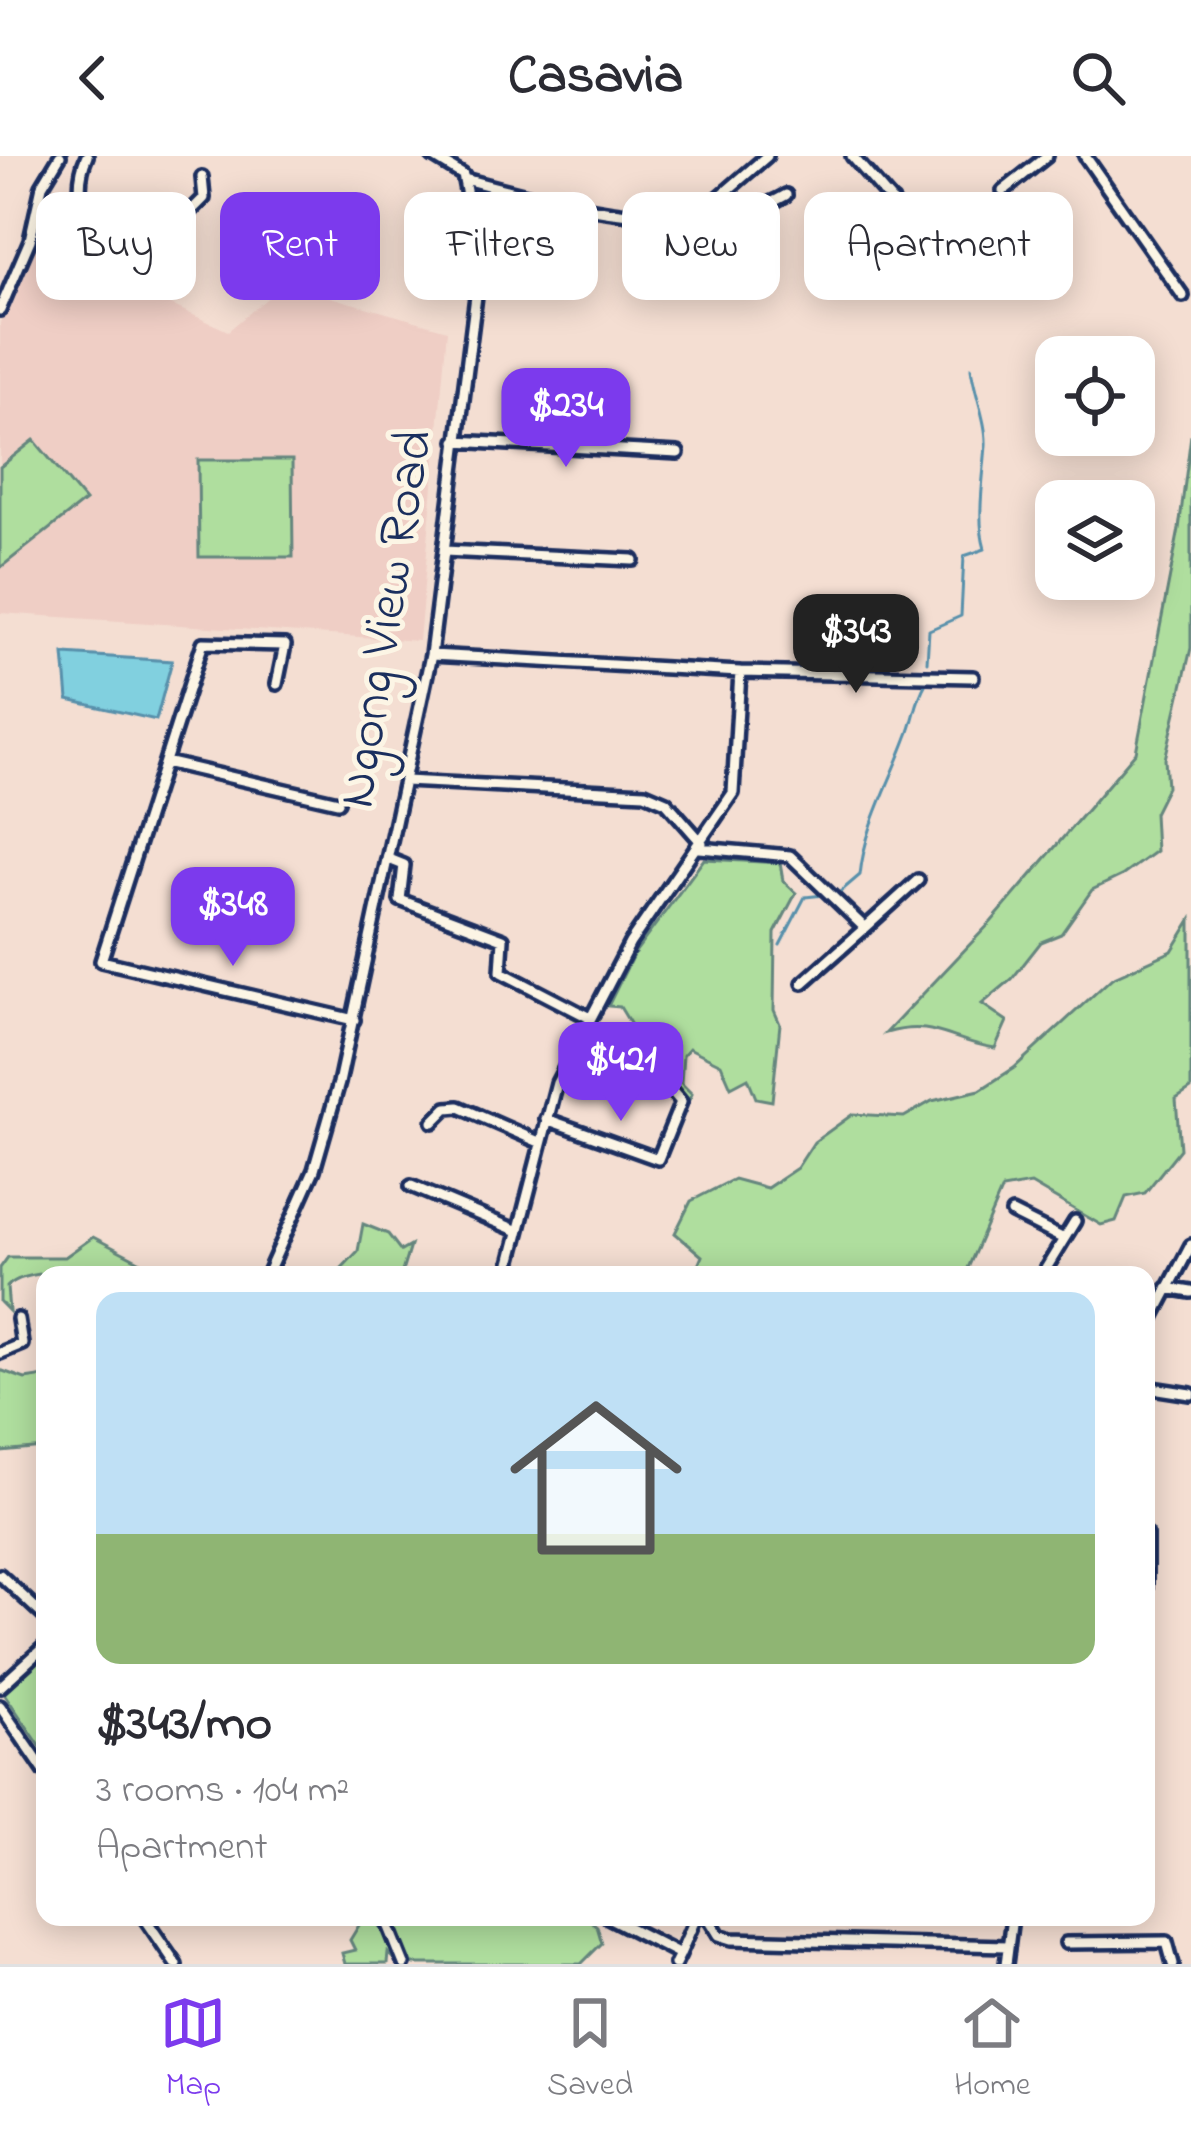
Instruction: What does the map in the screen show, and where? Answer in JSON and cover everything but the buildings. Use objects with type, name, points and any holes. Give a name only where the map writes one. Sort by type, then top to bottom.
[{"type":"street","points":[[0,310],[30,240],[42,186],[60,156]]},
{"type":"street","points":[[87,156],[80,176],[81,206],[122,273],[204,199],[202,177]]},
{"type":"street","points":[[432,156],[466,178],[582,211],[622,212]]},
{"type":"street","points":[[725,192],[767,156]]},
{"type":"street","points":[[852,156],[883,192]]},
{"type":"street","points":[[1003,191],[1047,156]]},
{"type":"street","points":[[1085,156],[1183,296]]},
{"type":"street","name":"Ngong View Road","points":[[271,1266],[314,1170],[354,1020],[431,655],[480,264],[466,178]]},
{"type":"street","points":[[780,198],[786,195]]},
{"type":"street","points":[[455,441],[678,453]]},
{"type":"street","points":[[444,550],[633,560]]},
{"type":"street","points":[[277,684],[285,646],[203,644],[101,961],[354,1020]]},
{"type":"street","points":[[431,655],[740,672],[973,677]]},
{"type":"street","points":[[509,1266],[557,1082],[630,943],[701,846],[733,793],[740,672]]},
{"type":"street","points":[[165,762],[338,802]]},
{"type":"street","points":[[405,781],[654,794],[701,846],[793,857],[866,928]]},
{"type":"street","points":[[389,859],[404,865],[400,900],[502,939],[501,972],[590,1018]]},
{"type":"street","points":[[803,983],[918,880]]},
{"type":"street","points":[[546,1120],[658,1159],[681,1102],[662,1078],[634,1065]]},
{"type":"street","points":[[433,1122],[447,1108],[459,1107],[539,1142]]},
{"type":"street","points":[[411,1186],[518,1231]]},
{"type":"street","points":[[1012,1213],[1064,1239]]},
{"type":"street","points":[[1048,1266],[1075,1221]]},
{"type":"street","points":[[1155,1312],[1191,1245]]},
{"type":"street","points":[[1168,1288],[1191,1292]]},
{"type":"street","points":[[1155,1302],[1159,1303]]},
{"type":"street","points":[[0,1353],[22,1344],[19,1318]]},
{"type":"street","points":[[1155,1388],[1191,1394]]},
{"type":"street","points":[[0,1575],[36,1609]]},
{"type":"street","points":[[0,1687],[36,1654]]},
{"type":"street","points":[[0,1706],[36,1759]]},
{"type":"street","points":[[150,1926],[176,1964]]},
{"type":"street","points":[[389,1926],[404,1964]]},
{"type":"street","points":[[623,1926],[678,1959],[692,1926]]},
{"type":"street","points":[[714,1926],[719,1935],[732,1939],[1007,1946]]},
{"type":"street","points":[[1006,1964],[1010,1926]]},
{"type":"street","points":[[1066,1943],[1167,1942],[1172,1964]]},
{"type":"shaded area","points":[[30,240],[36,243],[36,300],[161,300],[228,331],[265,300],[341,300],[447,330],[419,641],[0,613],[0,323]]},
{"type":"green space","points":[[1191,435],[1191,648],[1165,759],[1167,787],[1154,813],[1156,851],[1092,890],[1061,934],[1041,942],[1012,979],[982,1004],[1007,1021],[995,1048],[917,1028],[886,1033],[992,921],[1136,752],[1179,529]]},
{"type":"green space","points":[[34,440],[85,501],[0,568],[0,467]]},
{"type":"green space","points":[[198,460],[292,460],[293,557],[199,557]]},
{"type":"green space","points":[[704,859],[780,863],[783,881],[796,893],[775,933],[774,1010],[780,1024],[772,1101],[756,1098],[748,1078],[731,1087],[721,1064],[689,1048],[683,1055],[681,1083],[692,1094],[687,1104],[672,1081],[674,1061],[656,1035],[642,1035],[627,1055],[634,1030],[620,1007],[608,1006],[633,955]]},
{"type":"green space","points":[[1191,920],[1191,1089],[1176,1099],[1180,1149],[1145,1193],[1126,1197],[1116,1221],[1101,1225],[1031,1184],[1002,1189],[969,1266],[698,1266],[702,1256],[675,1233],[691,1201],[734,1179],[767,1188],[797,1168],[814,1142],[853,1114],[904,1117],[932,1101],[980,1090],[1014,1068],[1112,978],[1172,951]]},
{"type":"green space","points":[[363,1224],[388,1234],[401,1251],[410,1246],[404,1266],[344,1266],[358,1251]]},
{"type":"green space","points":[[93,1237],[149,1266],[36,1266],[36,1275],[7,1287],[9,1311],[0,1302],[0,1268],[8,1257],[65,1257]]},
{"type":"green space","points":[[0,1370],[25,1379],[36,1377],[36,1449],[0,1452]]},
{"type":"green space","points":[[36,1663],[36,1740],[3,1692]]},
{"type":"green space","points":[[359,1926],[597,1926],[602,1943],[581,1964],[398,1964],[388,1953],[387,1964],[345,1964],[342,1953],[355,1950],[350,1940]]},
{"type":"water","points":[[64,654],[172,661],[156,720],[68,700]]},
{"type":"waterway","points":[[927,662],[929,630],[961,616],[964,556],[985,549],[981,511],[986,436],[971,368]]},
{"type":"waterway","points":[[840,892],[860,875],[873,822],[926,683]]},
{"type":"waterway","points":[[780,945],[805,897],[824,895]]}]
